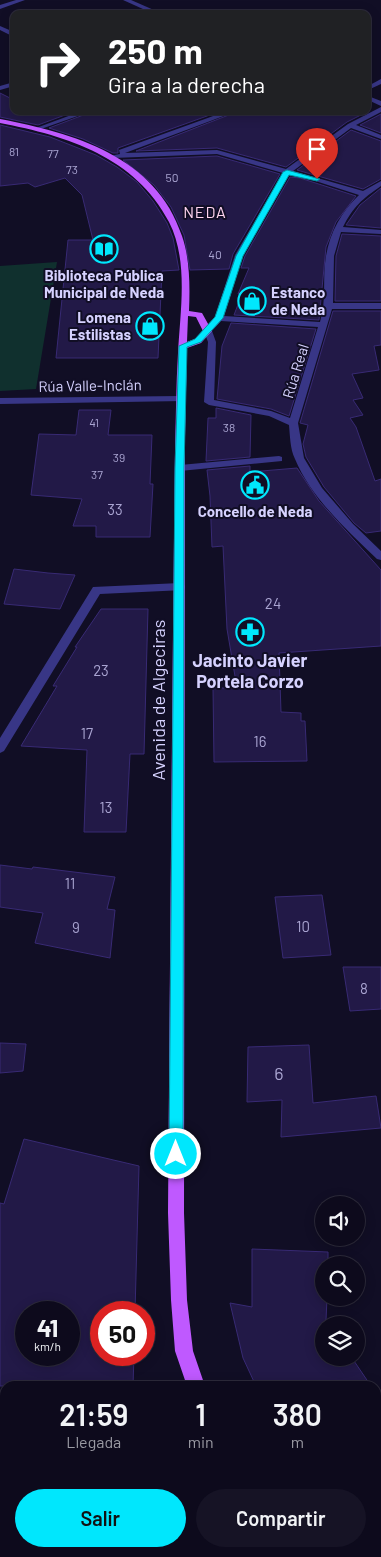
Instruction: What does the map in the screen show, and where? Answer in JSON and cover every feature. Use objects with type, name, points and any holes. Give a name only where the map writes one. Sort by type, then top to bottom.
[{"type":"main road","name":"Avenida de Algeciras","points":[[0,121],[39,128],[75,138],[113,156],[133,170],[150,187],[175,226],[181,246],[184,313],[195,330],[183,346],[181,399],[176,1213],[179,1300],[184,1351],[194,1381]]},
{"type":"main road","points":[[183,346],[198,341],[195,330],[199,315],[184,313]]},
{"type":"street","points":[[0,6],[22,0]]},
{"type":"street","points":[[126,0],[150,10]]},
{"type":"street","points":[[39,128],[77,115]]},
{"type":"street","points":[[113,156],[223,115]]},
{"type":"street","points":[[219,318],[240,256],[287,172],[350,125],[369,115]]},
{"type":"street","points":[[350,125],[381,137]]},
{"type":"street","points":[[113,156],[217,152],[287,172],[301,174],[364,194]]},
{"type":"street","name":"Rúa Real","points":[[381,183],[364,194],[349,208],[338,229],[330,256],[329,306],[293,423],[299,458],[318,490],[349,526],[381,557]]},
{"type":"street","points":[[338,229],[381,232]]},
{"type":"street","points":[[329,306],[381,306]]},
{"type":"street","points":[[293,423],[271,414],[209,402],[212,342],[195,330],[219,318],[323,325]]},
{"type":"street","name":"Rúa Valle-Inclán","points":[[0,402],[181,399]]},
{"type":"street","points":[[180,468],[279,459]]},
{"type":"street","points":[[0,748],[97,590],[180,587]]},
{"type":"green space","points":[[57,262],[36,389],[0,391],[0,266]]},
{"type":"building","points":[[0,93],[10,98],[10,115],[65,115],[38,125],[0,117]]},
{"type":"building","points":[[381,114],[381,133],[360,125]]},
{"type":"building","points":[[83,115],[210,115],[118,148],[118,153],[113,153],[83,139],[49,128]]},
{"type":"building","points":[[229,115],[361,115],[347,122],[286,167],[217,148],[136,151]]},
{"type":"building","points":[[0,125],[50,137],[96,155],[117,167],[137,182],[153,201],[167,223],[173,238],[179,270],[162,271],[158,358],[56,358],[68,240],[93,240],[82,195],[65,178],[35,187],[28,183],[0,186]]},
{"type":"building","points":[[351,130],[381,141],[381,179],[363,189],[297,170]]},
{"type":"building","points":[[217,156],[280,174],[233,254],[229,269],[190,270],[184,235],[171,207],[154,185],[123,160]]},
{"type":"building","points":[[290,177],[300,178],[356,196],[336,222],[326,247],[319,320],[234,315],[242,294],[238,294],[249,268],[241,268],[245,256]]},
{"type":"building","points":[[381,188],[381,228],[346,225],[360,205]]},
{"type":"building","points":[[342,234],[381,236],[381,301],[335,301],[336,256]]},
{"type":"building","points":[[333,311],[381,311],[381,345],[374,346],[379,370],[352,374],[363,398],[353,400],[363,415],[350,418],[356,427],[375,481],[381,479],[381,531],[366,533],[354,523],[324,487],[306,457],[303,444],[308,425],[300,423]]},
{"type":"building","points":[[231,323],[316,329],[289,416],[271,409],[217,399],[222,346]]},
{"type":"building","points":[[216,408],[251,415],[250,457],[206,461],[208,418],[216,418]]},
{"type":"building","points":[[79,410],[111,410],[108,435],[152,435],[150,484],[153,484],[150,537],[96,537],[96,526],[73,526],[82,499],[31,495],[39,434],[76,435]]},
{"type":"building","points":[[250,466],[250,472],[297,468],[319,501],[381,570],[381,646],[279,653],[281,712],[301,713],[301,721],[305,721],[307,761],[214,762],[213,688],[237,688],[227,629],[223,546],[212,547],[207,470]]},
{"type":"building","points":[[14,569],[75,575],[60,609],[4,604]]},
{"type":"building","points":[[101,609],[148,609],[144,754],[130,754],[126,832],[84,832],[87,750],[21,746],[57,686],[53,686],[77,647],[75,647]]},
{"type":"building","points":[[0,865],[115,877],[107,909],[115,910],[110,958],[35,943],[43,913],[0,907]]},
{"type":"building","points":[[322,895],[331,955],[283,958],[275,897]]},
{"type":"building","points":[[343,967],[381,967],[381,1009],[350,1011]]},
{"type":"building","points":[[0,1043],[26,1044],[23,1071],[0,1073]]},
{"type":"building","points":[[309,1045],[313,1103],[376,1096],[381,1128],[281,1137],[282,1100],[247,1102],[248,1047]]},
{"type":"building","points":[[24,1139],[139,1166],[135,1301],[90,1301],[90,1366],[134,1366],[133,1381],[0,1381],[0,1203],[4,1204]]},
{"type":"building","points":[[252,1249],[328,1252],[328,1256],[315,1256],[315,1306],[327,1306],[326,1316],[315,1316],[315,1366],[357,1366],[368,1381],[254,1381],[243,1358],[230,1303],[252,1307]]},
{"type":"place","name":"Biblioteca Pública Municipal de Neda","points":[[104,249]]},
{"type":"place","name":"Estanco de Neda","points":[[252,301]]},
{"type":"place","name":"Lomena Estilistas","points":[[150,326]]},
{"type":"place","name":"Concello de Neda","points":[[255,485]]},
{"type":"place","name":"Jacinto Javier Portela Corzo","points":[[250,632]]},
{"type":"district","name":"NEDA","points":[[205,211]]},
{"type":"route","points":[[176,1154],[180,468],[183,346],[198,341],[219,318],[240,256],[270,199],[287,172],[317,179]]}]
